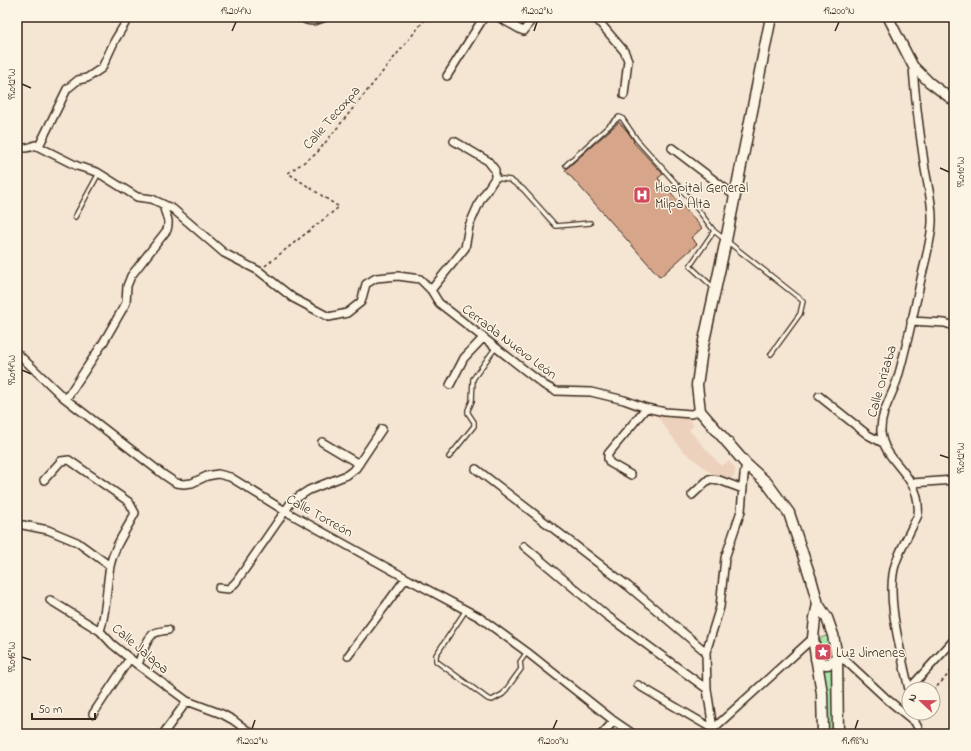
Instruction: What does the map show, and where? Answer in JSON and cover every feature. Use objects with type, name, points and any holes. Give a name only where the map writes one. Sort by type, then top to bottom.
[{"type":"main road","points":[[771,17],[716,289],[702,350],[698,385],[700,411],[746,464],[767,483],[789,513],[818,604],[827,618],[833,635],[837,657],[838,734]]},
{"type":"main road","points":[[818,604],[813,638],[822,693],[823,734]]},
{"type":"main road","points":[[813,638],[820,633],[828,633],[833,635]]},
{"type":"main road","points":[[816,659],[821,663],[828,665],[837,657]]},
{"type":"street","points":[[17,146],[25,148],[35,145],[39,146],[67,89],[78,80],[87,78],[102,68],[115,40],[129,17]]},
{"type":"street","points":[[301,17],[307,21],[314,22],[325,17]]},
{"type":"street","points":[[447,76],[484,17]]},
{"type":"street","points":[[498,17],[521,30],[524,30],[533,17]]},
{"type":"street","points":[[595,17],[624,51],[628,60],[624,95]]},
{"type":"street","points":[[888,17],[913,66],[954,101]]},
{"type":"street","name":"Calle Orizaba","points":[[907,681],[893,609],[892,583],[896,563],[918,515],[917,498],[912,483],[887,451],[883,443],[881,432],[882,422],[897,378],[912,321],[932,223],[931,204],[914,97],[913,66]]},
{"type":"street","points":[[431,290],[465,248],[468,226],[480,201],[495,178],[495,170],[488,161],[454,141]]},
{"type":"street","name":"Cerrada Nuevo León","points":[[39,146],[53,155],[77,166],[99,173],[137,197],[152,199],[173,209],[224,252],[259,271],[293,298],[330,317],[347,313],[361,302],[366,284],[376,278],[398,276],[420,279],[431,290],[439,302],[544,385],[555,391],[591,392],[624,400],[646,408],[666,412],[691,414],[700,411]]},
{"type":"street","points":[[672,148],[735,196]]},
{"type":"street","points":[[66,399],[103,343],[126,303],[127,286],[131,276],[167,230],[169,222],[164,205]]},
{"type":"street","points":[[912,321],[945,323],[954,326]]},
{"type":"street","points":[[450,385],[464,358],[484,337]]},
{"type":"street","name":"Calle Torreón","points":[[17,353],[66,399],[176,483],[192,483],[208,476],[218,474],[230,477],[285,511],[479,617],[633,734]]},
{"type":"street","points":[[820,396],[868,435],[883,443]]},
{"type":"street","points":[[631,475],[610,463],[608,454],[646,408]]},
{"type":"street","points":[[219,588],[229,589],[236,582],[292,500],[309,490],[346,475],[356,468],[382,429]]},
{"type":"street","points":[[322,442],[359,464]]},
{"type":"street","name":"Calle Jalapa","points":[[44,480],[61,461],[69,460],[129,502],[135,513],[119,541],[110,566],[103,621],[100,631],[138,665],[187,701],[222,714],[252,734]]},
{"type":"street","points":[[712,732],[707,689],[706,652],[720,607],[725,558],[742,511],[746,464]]},
{"type":"street","points":[[476,469],[628,586],[706,652]]},
{"type":"street","points":[[692,495],[710,479],[719,480],[743,489]]},
{"type":"street","points":[[912,483],[954,480]]},
{"type":"street","points":[[24,525],[48,530],[77,542],[110,566]]},
{"type":"street","points":[[524,546],[606,615],[707,689]]},
{"type":"street","points":[[348,656],[406,578]]},
{"type":"street","points":[[50,600],[100,631]]},
{"type":"street","points":[[138,665],[147,642],[152,635],[168,630]]},
{"type":"street","points":[[712,732],[813,638]]},
{"type":"street","points":[[916,681],[954,640]]},
{"type":"street","points":[[837,657],[846,661],[888,700],[915,722],[921,734]]},
{"type":"street","points":[[93,714],[130,658]]},
{"type":"street","points":[[638,685],[712,732]]},
{"type":"street","points":[[163,734],[187,701]]},
{"type":"street","points":[[602,734],[614,721]]},
{"type":"lane","points":[[566,165],[619,117],[622,118],[637,140],[690,199],[714,231],[803,301],[800,314],[771,354]]},
{"type":"lane","points":[[75,217],[99,173]]},
{"type":"lane","points":[[495,178],[510,180],[523,189],[556,226],[590,223]]},
{"type":"lane","points":[[714,231],[690,266],[716,289]]},
{"type":"lane","points":[[449,457],[474,426],[474,422],[468,413],[472,402],[473,379],[496,347]]},
{"type":"lane","points":[[466,609],[436,655],[436,661],[488,699],[492,700],[503,694],[521,669],[520,662],[527,652]]},
{"type":"path","name":"Calle Tecoxpa","points":[[259,271],[339,207],[288,173],[316,154],[427,17]]},
{"type":"path","points":[[941,682],[954,668]]},
{"type":"shaded area","points":[[657,416],[687,417],[694,425],[689,430],[721,466],[729,461],[735,468],[735,475],[728,481],[711,473],[682,450]]},
{"type":"green space","points":[[825,636],[830,638],[835,657],[825,661],[821,653],[820,641],[821,638]]},
{"type":"green space","points":[[817,661],[833,664],[837,734],[824,734]]},
{"type":"building","points":[[619,122],[628,132],[634,141],[633,142],[663,174],[658,178],[702,228],[691,238],[697,244],[660,277],[565,170]]},
{"type":"place","name":"Hospital General Milpa Alta","points":[[642,195]]},
{"type":"place","name":"Luz Jimenes","points":[[823,652]]}]
